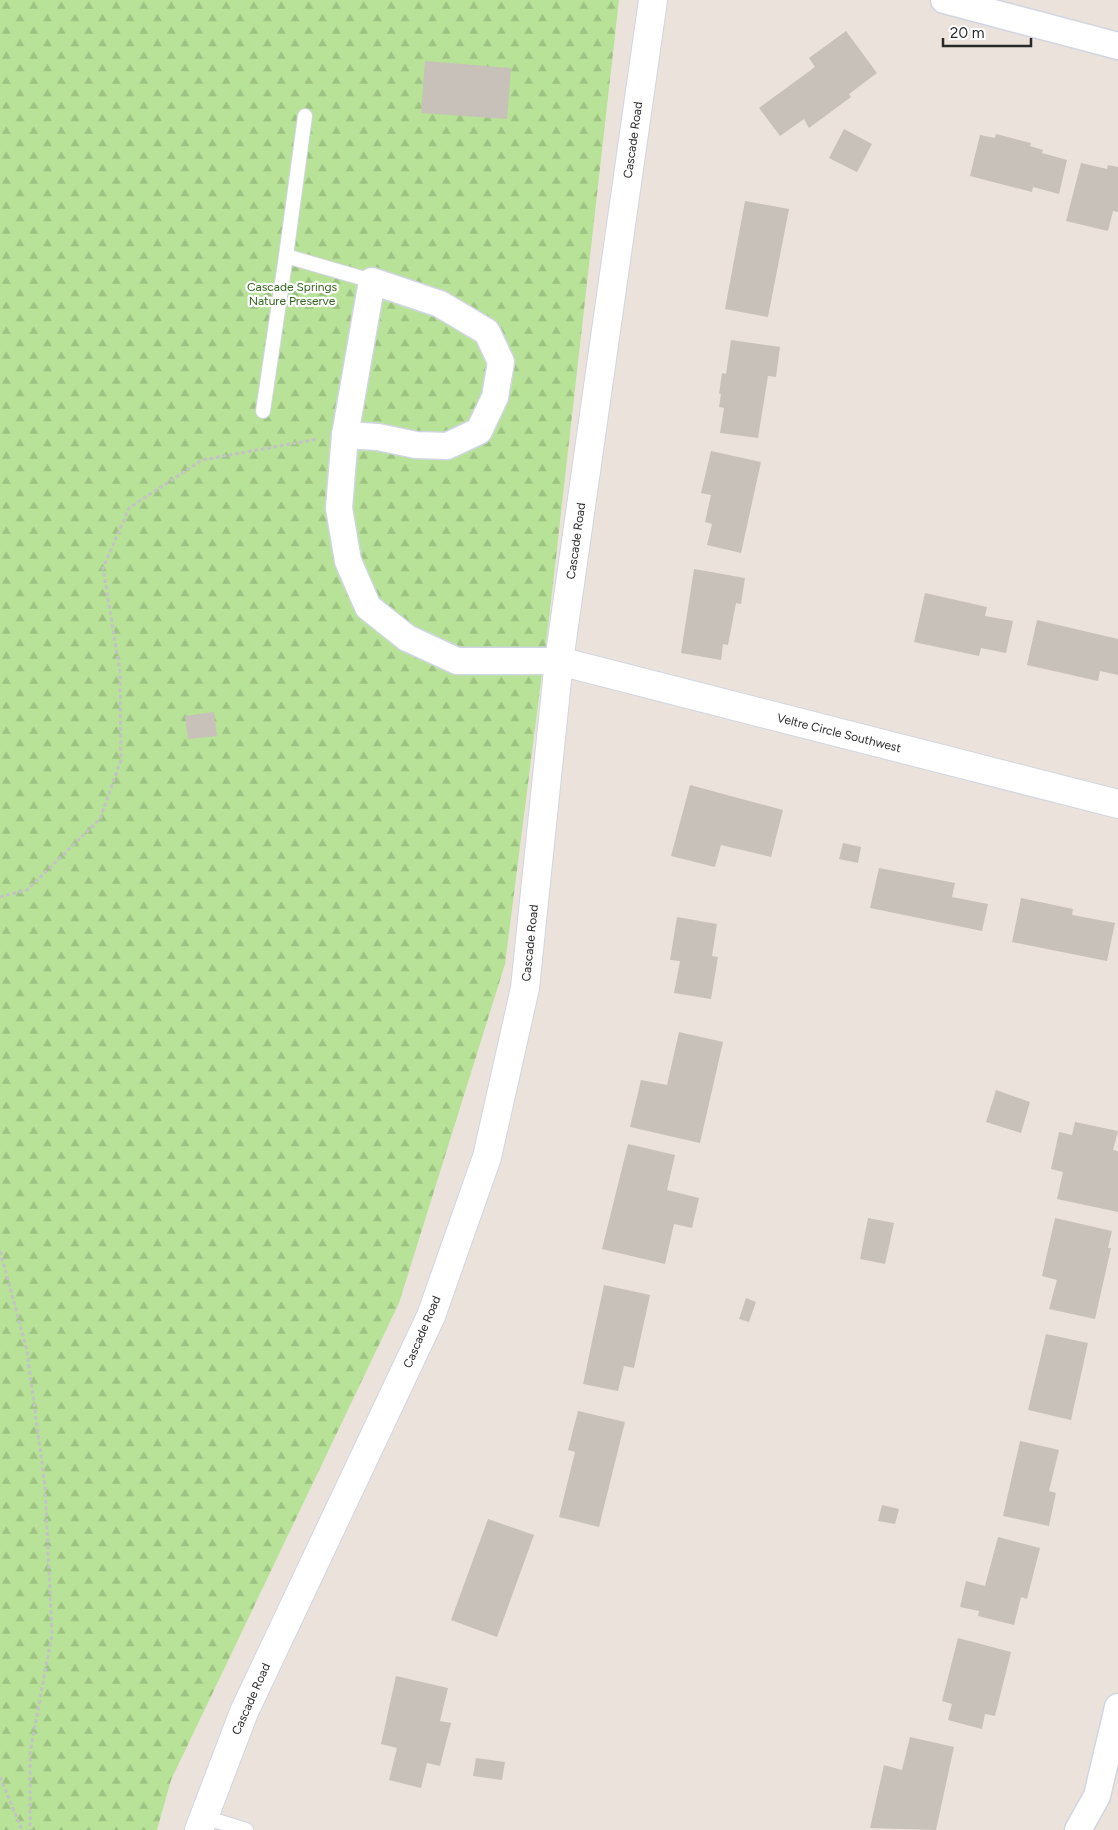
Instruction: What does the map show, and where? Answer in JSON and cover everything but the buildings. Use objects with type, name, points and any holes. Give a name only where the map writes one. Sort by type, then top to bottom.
[{"type":"main road","name":"Cascade Road","points":[[202,1824],[244,1712],[431,1316],[487,1157],[526,988],[559,661],[653,0]]},
{"type":"main road","name":"Veltre Circle Southwest","points":[[559,661],[1118,804]]},
{"type":"street","points":[[944,0],[1118,46]]},
{"type":"street","points":[[345,434],[378,437],[416,445],[447,446],[479,431],[495,397],[501,362],[488,332],[440,304],[372,281],[345,434],[339,508],[348,561],[368,606],[407,638],[458,661],[559,661]]},
{"type":"street","points":[[1078,1830],[1097,1796],[1118,1707]]},
{"type":"street","points":[[1097,1796],[1100,1830]]},
{"type":"lane","points":[[262,411],[286,256],[304,116]]},
{"type":"lane","points":[[286,256],[372,281]]},
{"type":"lane","points":[[202,1824],[246,1830]]},
{"type":"path","points":[[0,897],[27,890],[100,819],[121,760],[120,672],[103,568],[129,508],[202,460],[345,434]]},
{"type":"path","points":[[0,1251],[27,1351],[46,1486],[52,1634],[30,1753],[30,1830]]},
{"type":"path","points":[[0,1777],[22,1830]]},
{"type":"green space","name":"Cascade Springs Nature Preserve","points":[[0,0],[619,0],[549,619],[505,964],[399,1303],[171,1780],[157,1830],[0,1830]]}]
